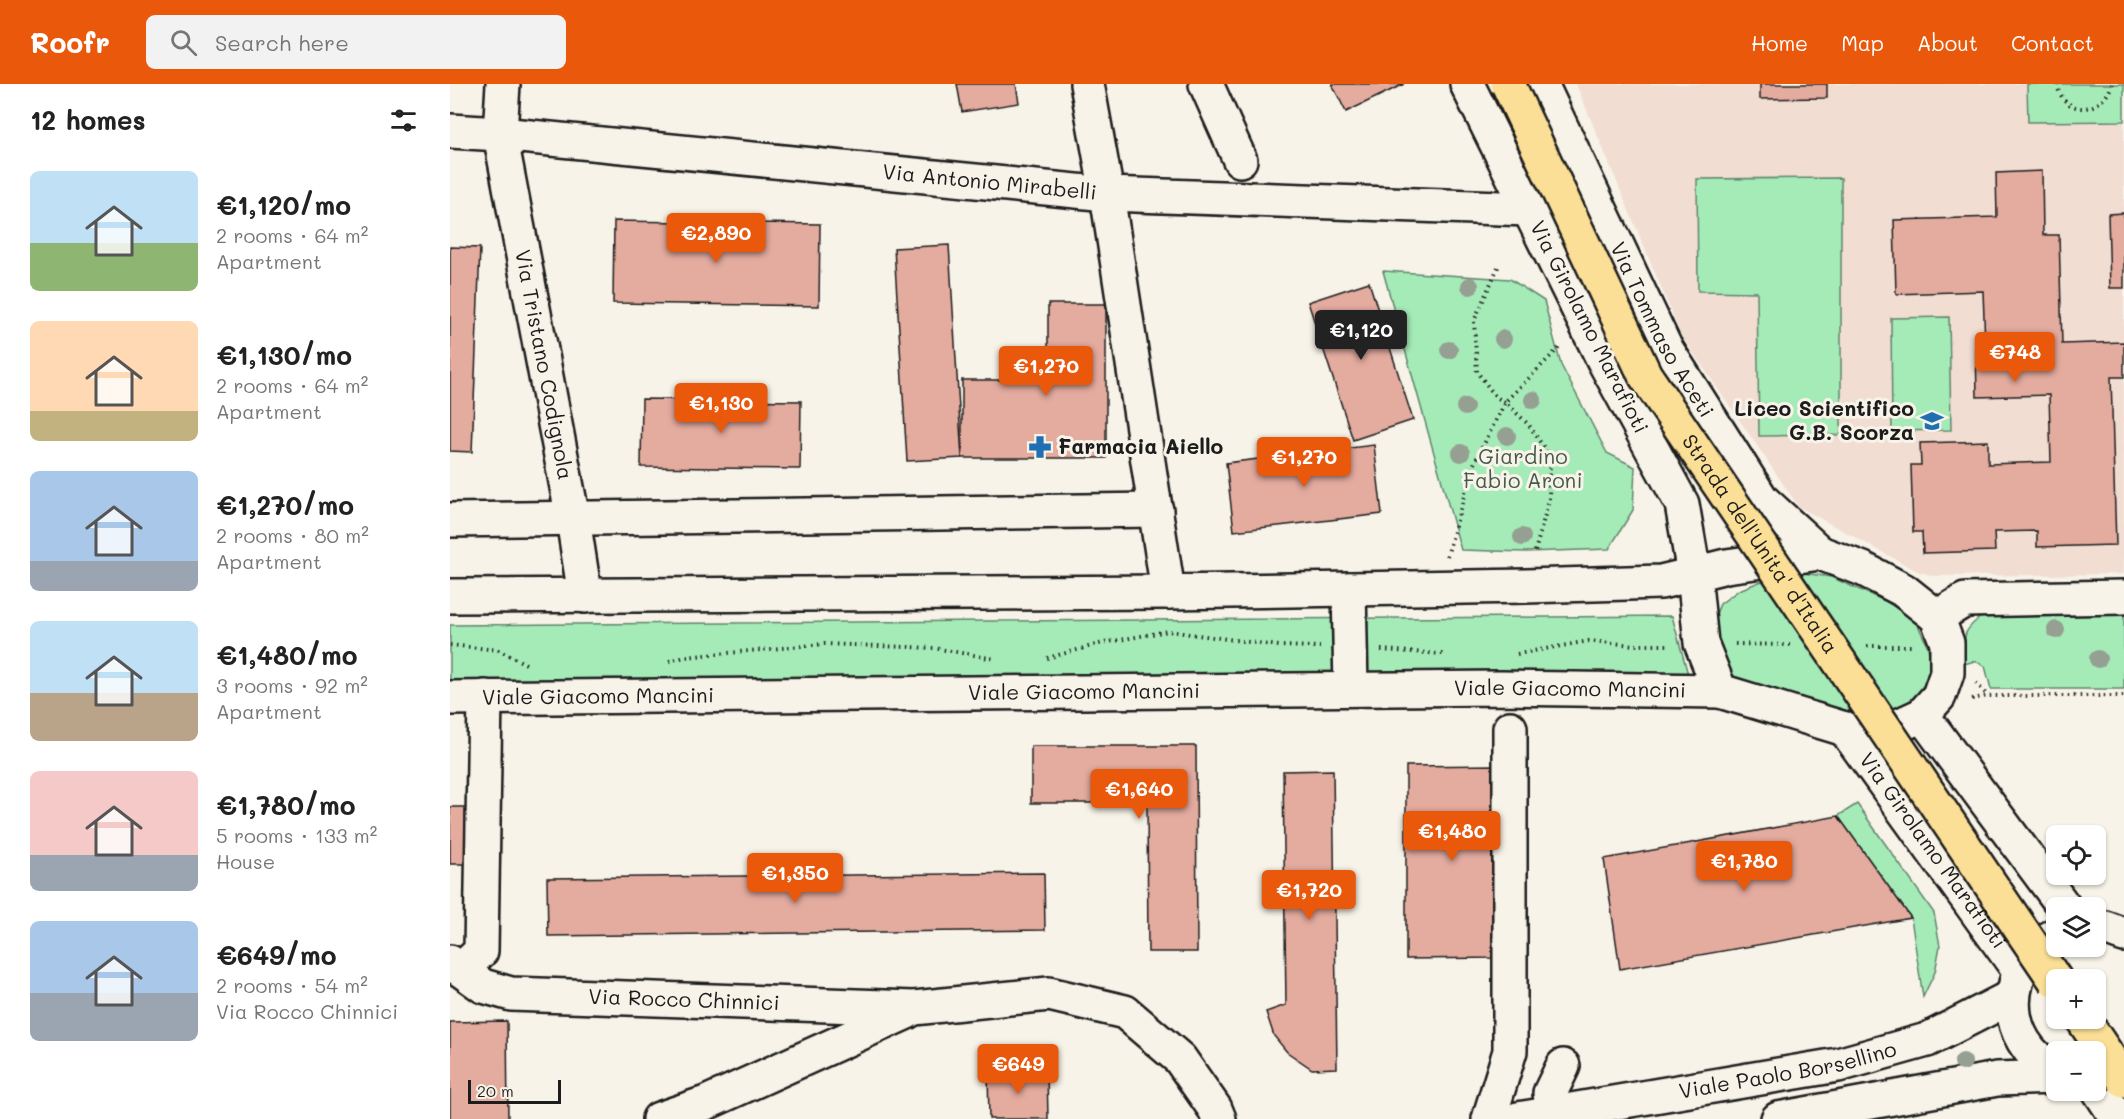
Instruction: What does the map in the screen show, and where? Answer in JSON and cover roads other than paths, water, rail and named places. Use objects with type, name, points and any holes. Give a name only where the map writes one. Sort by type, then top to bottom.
[{"type":"main road","name":"Strada dell'Unita' d'Italia","points":[[1509,84],[1645,375],[2048,969]]},
{"type":"main road","points":[[2089,1029],[2124,1080]]},
{"type":"street","name":"Via Tristano Codignola","points":[[503,84],[500,134],[573,519],[585,596]]},
{"type":"street","points":[[1087,84],[1107,195],[1168,592]]},
{"type":"street","points":[[1206,84],[1239,160]]},
{"type":"street","name":"Via Girolamo Marafioti","points":[[1467,84],[1604,361],[1682,504],[1694,574]]},
{"type":"street","name":"Via Tommaso Aceti","points":[[1541,84],[1665,347],[1762,500],[1820,553]]},
{"type":"street","name":"Via Antonio Mirabelli","points":[[450,131],[500,134],[1107,195],[1529,209]]},
{"type":"street","points":[[450,520],[1156,510]]},
{"type":"street","points":[[450,597],[1168,592],[1661,582],[1726,566],[1820,553],[1863,569],[1903,591],[1937,617],[1965,600],[2124,597]]},
{"type":"street","name":"Viale Giacomo Mancini","points":[[1694,574],[1701,644],[1720,690]]},
{"type":"street","points":[[1349,589],[1351,689]]},
{"type":"street","name":"Viale Giacomo Mancini","points":[[450,698],[1500,688],[1720,690],[1845,729],[1871,729],[1898,726],[1922,715],[1939,696],[1947,673],[1947,644],[1937,617]]},
{"type":"street","points":[[1490,1119],[1510,1052],[1519,737],[1500,688]]},
{"type":"street","name":"Via Rocco Chinnici","points":[[485,697],[481,951],[456,966],[483,986],[511,994],[914,1008],[1048,994],[1125,1012],[1180,1059],[1215,1109],[1219,1119]]},
{"type":"street","points":[[1922,715],[2057,897]]},
{"type":"street","name":"Via Girolamo Marafioti","points":[[1845,729],[2016,984]]},
{"type":"street","points":[[2106,928],[2124,935]]},
{"type":"street","points":[[2046,941],[2034,950],[2016,984],[2015,1022],[2026,1046],[2046,1065]]},
{"type":"street","name":"Viale Paolo Borsellino","points":[[1518,1119],[1744,1071],[1838,1065],[1927,1040],[2016,984]]},
{"type":"street","name":"Via Rocco Chinnici","points":[[659,1119],[706,1103],[914,1008]]},
{"type":"street","points":[[1553,1113],[1550,1093],[1563,1066]]},
{"type":"street","points":[[2106,1076],[2124,1070]]},
{"type":"street","points":[[1778,1119],[1997,1079],[2046,1077]]},
{"type":"street","points":[[2106,1101],[2118,1119]]},
{"type":"place","name":"Liceo Scientifico G.B. Scorza","points":[[1932,421]]},
{"type":"place","name":"Farmacia Aiello","points":[[1040,447]]},
{"type":"park label","name":"Giardino Fabio Aroni","points":[[1523,469]]}]
